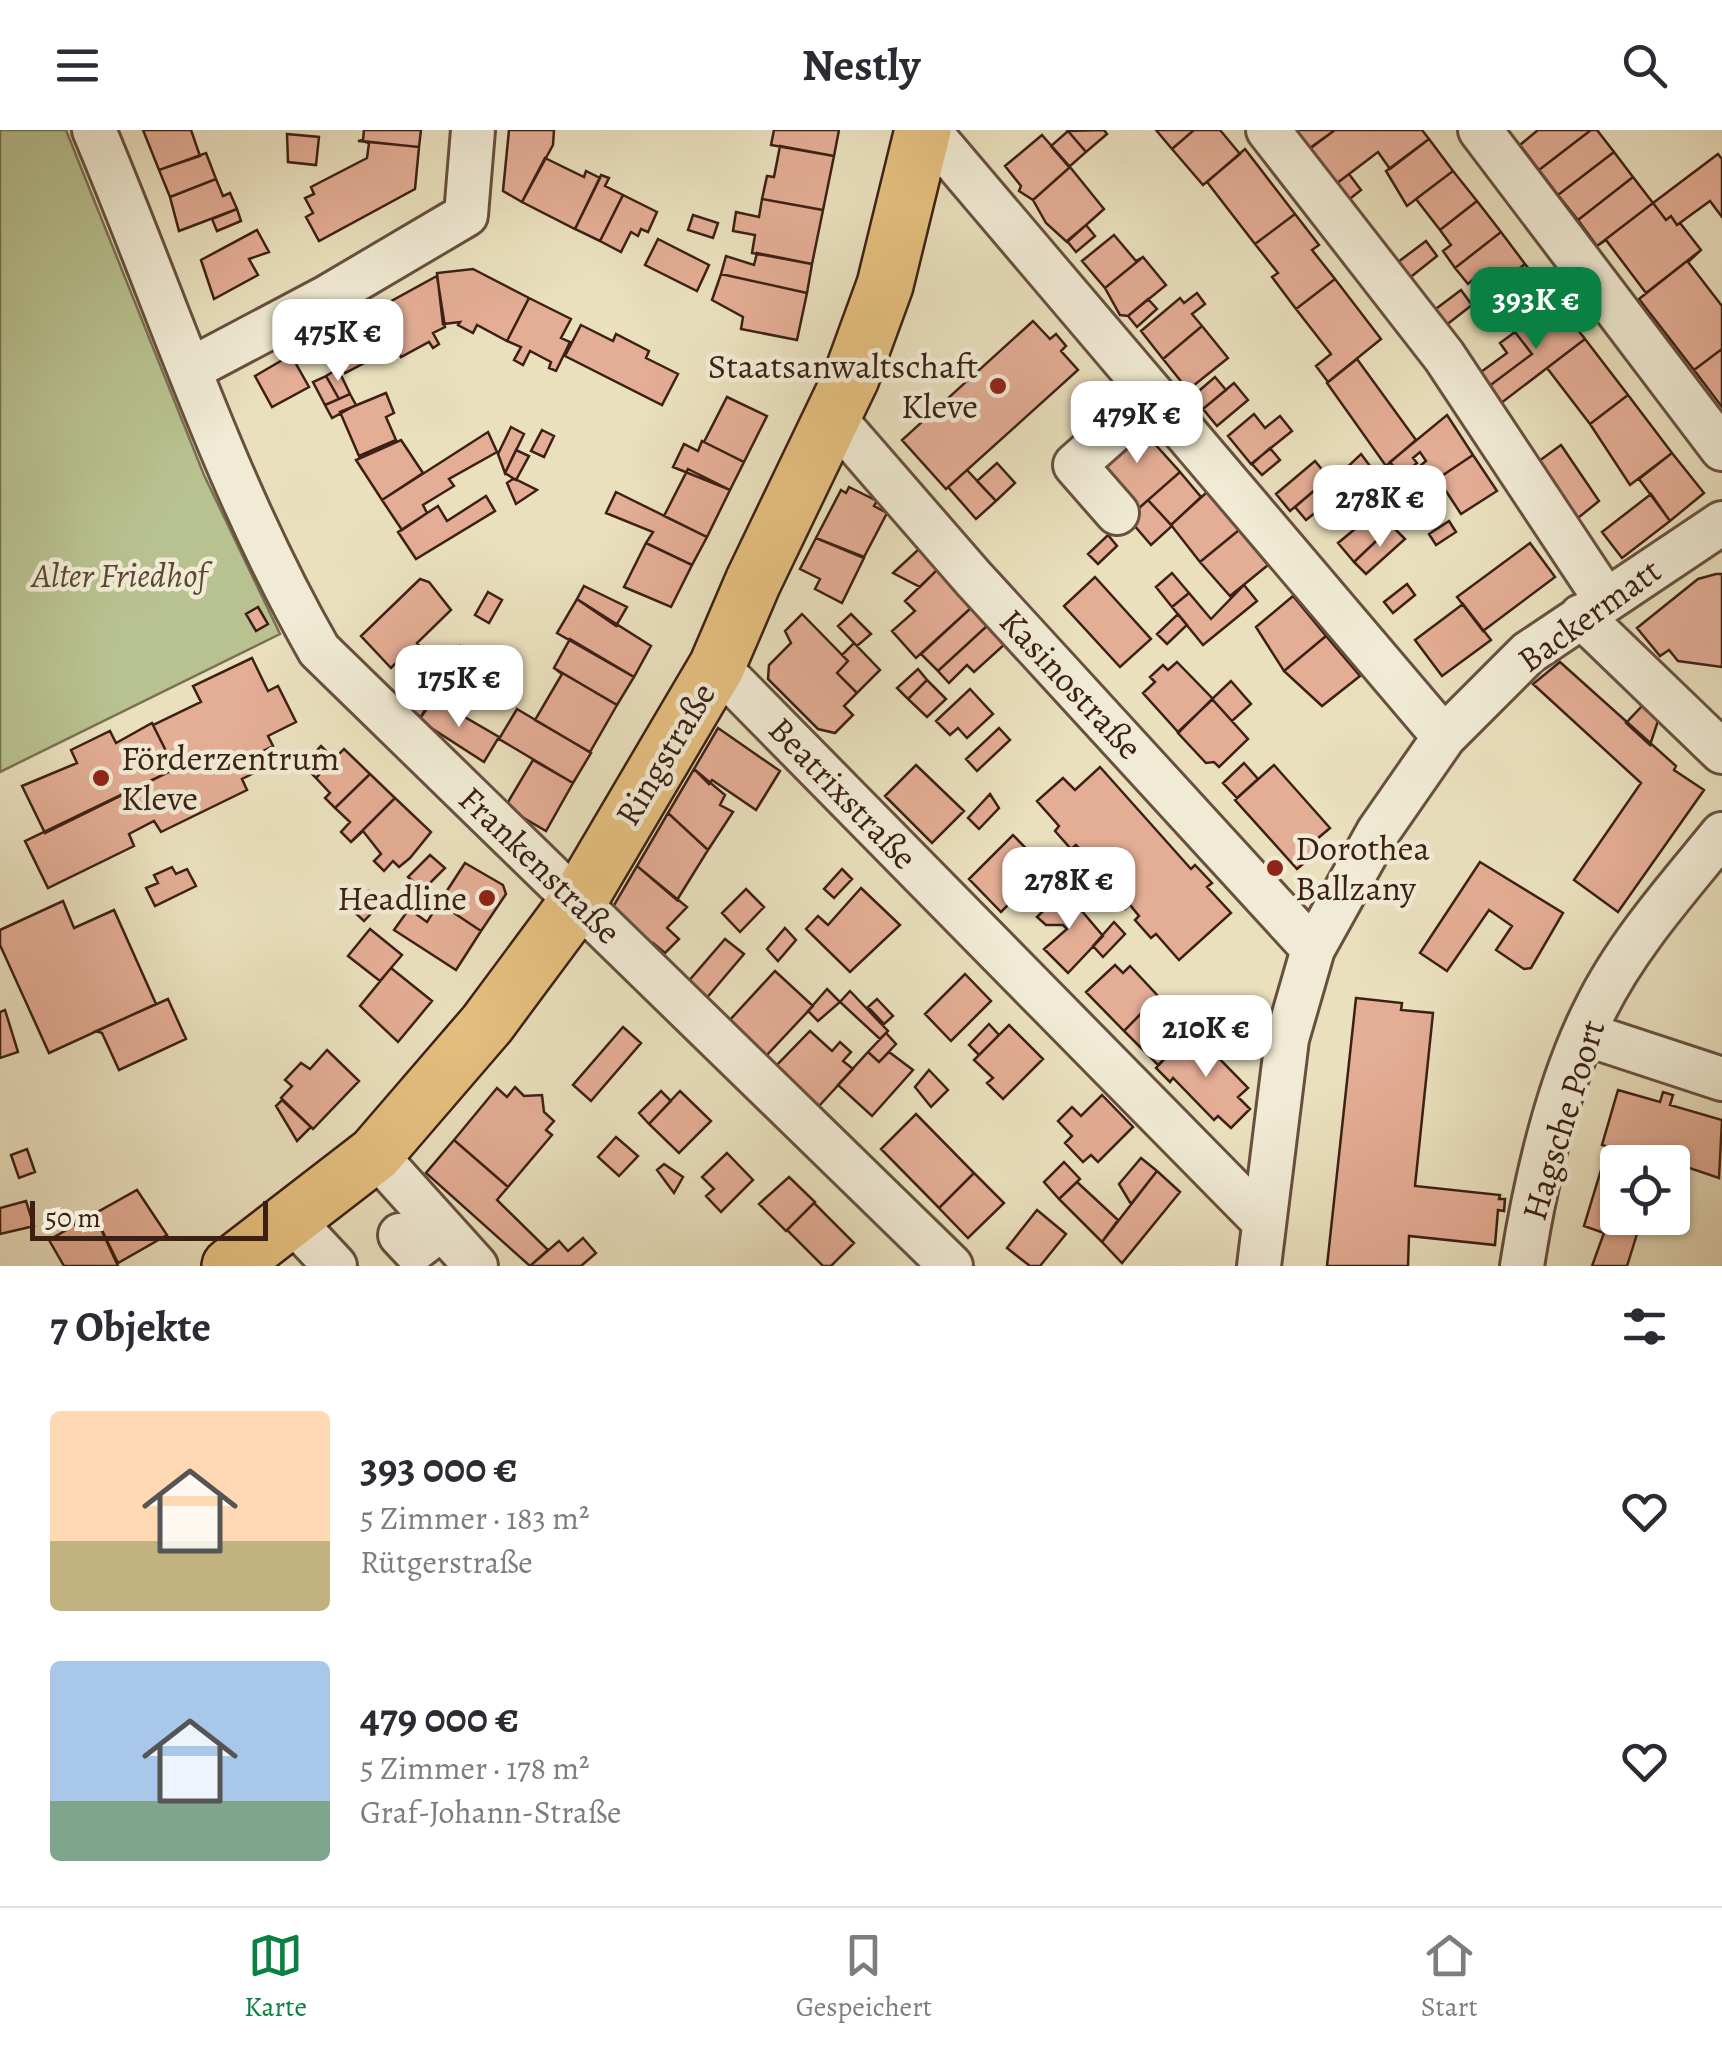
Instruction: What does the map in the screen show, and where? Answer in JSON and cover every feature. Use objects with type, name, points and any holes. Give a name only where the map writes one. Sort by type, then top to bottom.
[{"type":"main road","name":"Ringstraße","points":[[230,1266],[376,1154],[487,1024],[579,900],[718,666],[752,582],[833,417],[869,336],[926,130]]},
{"type":"street","name":"Frankenstraße","points":[[94,130],[245,501],[319,650],[366,700],[579,900],[951,1266]]},
{"type":"street","points":[[191,369],[326,297],[466,215],[473,130]]},
{"type":"street","points":[[926,130],[1444,736]]},
{"type":"street","points":[[1268,130],[1444,356],[1593,608],[1722,752]]},
{"type":"street","points":[[1480,130],[1722,450]]},
{"type":"street","points":[[1117,513],[1074,464],[1152,396]]},
{"type":"street","name":"Kasinostraße","points":[[833,417],[884,479],[1313,949]]},
{"type":"street","name":"Backermatt","points":[[1259,1266],[1287,1039],[1313,949],[1378,832],[1444,736],[1528,653],[1722,523]]},
{"type":"street","name":"Beatrixstraße","points":[[718,666],[1262,1220]]},
{"type":"street","name":"Hagsche Poort","points":[[1522,1266],[1546,1154],[1586,1034],[1614,977],[1722,834]]},
{"type":"street","points":[[1586,1034],[1722,1079]]},
{"type":"street","points":[[376,1154],[420,1232],[476,1266]]},
{"type":"street","points":[[292,1220],[334,1266]]},
{"type":"green space","name":"Alter Friedhof","points":[[0,130],[66,130],[204,475],[280,634],[0,772]]},
{"type":"building","points":[[143,130],[191,130],[200,156],[159,170]]},
{"type":"building","points":[[364,130],[421,130],[419,147],[358,141],[363,140]]},
{"type":"building","points":[[509,130],[554,130],[553,145],[522,202],[503,191]]},
{"type":"building","points":[[774,130],[839,130],[834,156],[771,145]]},
{"type":"building","points":[[1104,130],[1107,134],[1086,152],[1068,131]]},
{"type":"building","points":[[1156,130],[1194,130],[1172,149]]},
{"type":"building","points":[[1194,130],[1220,130],[1240,154],[1203,185],[1172,149]]},
{"type":"building","points":[[1278,130],[1335,130],[1300,156]]},
{"type":"building","points":[[1335,130],[1422,130],[1429,139],[1390,169],[1378,152],[1328,190],[1300,155]]},
{"type":"building","points":[[1538,130],[1591,130],[1539,170],[1520,145]]},
{"type":"building","points":[[1591,130],[1597,130],[1614,152],[1558,195],[1539,170]]},
{"type":"building","points":[[1068,131],[1086,152],[1069,167],[1051,146]]},
{"type":"building","points":[[287,134],[319,137],[316,165],[288,162]]},
{"type":"building","points":[[1042,135],[1070,167],[1033,200],[1019,191],[1021,186],[1005,166]]},
{"type":"building","points":[[1429,139],[1453,171],[1407,206],[1386,171]]},
{"type":"building","points":[[362,141],[419,147],[415,189],[319,241],[306,217],[313,213],[305,198],[314,194],[311,187],[367,158],[369,143]]},
{"type":"building","points":[[780,146],[834,156],[823,210],[762,199],[767,176],[774,177]]},
{"type":"building","points":[[1245,149],[1295,214],[1255,244],[1207,182]]},
{"type":"building","points":[[1614,152],[1633,177],[1578,220],[1558,195]]},
{"type":"building","points":[[206,153],[216,179],[170,197],[159,170]]},
{"type":"building","points":[[1718,154],[1722,159],[1722,217],[1710,201],[1677,225],[1671,216],[1666,220],[1653,203]]},
{"type":"building","points":[[545,158],[584,177],[586,171],[600,178],[575,229],[522,202]]},
{"type":"building","points":[[1070,167],[1104,209],[1067,242],[1046,223],[1033,200]]},
{"type":"building","points":[[1453,171],[1477,201],[1440,230],[1416,199]]},
{"type":"building","points":[[1349,174],[1361,190],[1342,205],[1328,190]]},
{"type":"building","points":[[601,175],[609,178],[605,186],[623,195],[600,241],[575,229]]},
{"type":"building","points":[[1633,177],[1653,203],[1597,246],[1578,220]]},
{"type":"building","points":[[216,179],[223,196],[230,193],[237,209],[179,231],[170,197]]},
{"type":"building","points":[[623,195],[657,212],[648,232],[641,229],[638,236],[631,232],[621,252],[600,241]]},
{"type":"building","points":[[762,199],[823,210],[812,264],[752,253],[755,235],[733,231],[736,212],[759,217]]},
{"type":"building","points":[[1477,201],[1501,232],[1455,268],[1443,251],[1451,245],[1440,230]]},
{"type":"building","points":[[1653,203],[1666,220],[1671,216],[1677,225],[1680,223],[1701,250],[1646,293],[1606,240],[1597,246]]},
{"type":"building","points":[[237,209],[241,221],[217,231],[212,219]]},
{"type":"building","points":[[1295,214],[1319,245],[1312,250],[1335,279],[1296,309],[1272,277],[1278,273],[1255,244]]},
{"type":"building","points":[[693,215],[718,223],[713,238],[688,230]]},
{"type":"building","points":[[1086,225],[1095,236],[1076,252],[1067,241]]},
{"type":"building","points":[[257,230],[269,252],[249,259],[258,275],[214,299],[201,260]]},
{"type":"building","points":[[1501,232],[1525,264],[1489,292],[1476,277],[1468,284],[1455,268]]},
{"type":"building","points":[[1114,235],[1136,261],[1143,257],[1105,288],[1082,261]]},
{"type":"building","points":[[658,239],[709,265],[697,291],[645,265]]},
{"type":"building","points":[[1426,241],[1437,256],[1402,284],[1390,268]]},
{"type":"building","points":[[1701,250],[1688,262],[1722,306],[1722,349],[1694,370],[1639,299]]},
{"type":"building","points":[[757,253],[812,264],[807,293],[721,274],[726,256],[754,265]]},
{"type":"building","points":[[1143,257],[1166,285],[1128,316],[1120,315],[1105,288]]},
{"type":"building","points":[[1525,264],[1555,301],[1514,333],[1485,295]]},
{"type":"building","points":[[473,269],[529,298],[507,341],[477,325],[473,333],[458,325],[460,322],[443,324],[437,273]]},
{"type":"building","points":[[721,274],[807,293],[797,340],[741,329],[743,317],[712,300]]},
{"type":"building","points":[[437,276],[445,327],[433,333],[439,344],[433,348],[429,342],[401,357],[375,310]]},
{"type":"building","points":[[1335,279],[1381,339],[1328,382],[1316,366],[1331,354],[1296,309]]},
{"type":"building","points":[[1461,290],[1472,305],[1436,333],[1425,317]]},
{"type":"building","points":[[1197,293],[1205,304],[1192,314],[1202,326],[1163,359],[1141,331],[1180,298],[1184,303]]},
{"type":"building","points":[[529,298],[571,319],[561,338],[570,342],[556,371],[549,368],[551,362],[530,351],[523,365],[514,360],[521,347],[507,341]]},
{"type":"building","points":[[1148,299],[1157,309],[1137,327],[1128,316]]},
{"type":"building","points":[[1555,301],[1585,339],[1492,410],[1480,393],[1532,354],[1515,332]]},
{"type":"building","points":[[375,310],[395,347],[345,373],[326,337]]},
{"type":"building","points":[[1033,321],[1050,339],[1056,334],[1066,346],[1061,351],[1078,370],[946,489],[902,440]]},
{"type":"building","points":[[581,325],[613,341],[616,334],[649,351],[646,358],[678,374],[662,405],[565,356]]},
{"type":"building","points":[[1202,326],[1228,358],[1188,390],[1163,359]]},
{"type":"building","points":[[1515,332],[1532,354],[1480,393],[1470,380],[1507,353],[1500,343]]},
{"type":"building","points":[[1585,339],[1628,395],[1590,424],[1547,368]]},
{"type":"building","points":[[1722,349],[1722,407],[1694,370]]},
{"type":"building","points":[[291,355],[309,387],[272,407],[255,376]]},
{"type":"building","points":[[1357,359],[1416,440],[1386,466],[1327,383]]},
{"type":"building","points":[[338,369],[350,394],[339,399],[326,376]]},
{"type":"building","points":[[326,376],[339,399],[325,405],[313,382]]},
{"type":"building","points":[[1215,377],[1226,390],[1203,409],[1193,396]]},
{"type":"building","points":[[1234,383],[1248,400],[1217,426],[1203,409]]},
{"type":"building","points":[[386,393],[394,413],[386,417],[396,440],[359,456],[340,412]]},
{"type":"building","points":[[350,394],[356,405],[332,418],[325,405]]},
{"type":"building","points":[[1628,395],[1672,453],[1630,485],[1590,424]]},
{"type":"building","points":[[727,397],[767,416],[744,462],[704,442]]},
{"type":"building","points":[[1254,414],[1265,428],[1280,416],[1292,431],[1251,464],[1228,436]]},
{"type":"building","points":[[1447,415],[1473,455],[1437,479],[1430,469],[1425,472],[1421,465],[1426,461],[1420,452],[1413,458],[1417,463],[1401,476],[1390,462]]},
{"type":"building","points":[[1136,423],[1180,472],[1138,509],[1094,459]]},
{"type":"building","points":[[511,427],[524,434],[505,473],[498,454]]},
{"type":"building","points":[[542,430],[554,436],[544,457],[531,451]]},
{"type":"building","points":[[488,432],[497,452],[449,479],[454,486],[423,505],[427,513],[402,530],[382,500]]},
{"type":"building","points":[[401,440],[423,473],[382,500],[356,460]]},
{"type":"building","points":[[702,441],[744,462],[730,490],[673,467],[684,444],[698,451]]},
{"type":"building","points":[[1561,445],[1599,501],[1578,518],[1539,461]]},
{"type":"building","points":[[1270,448],[1280,460],[1262,475],[1252,464]]},
{"type":"building","points":[[516,450],[529,456],[516,480],[505,473]]},
{"type":"building","points":[[1672,453],[1704,493],[1670,521],[1639,479]]},
{"type":"building","points":[[1361,454],[1373,470],[1353,488],[1341,473]]},
{"type":"building","points":[[1473,455],[1497,491],[1461,514],[1444,488],[1436,493],[1440,498],[1411,517],[1400,504]]},
{"type":"building","points":[[1315,461],[1329,478],[1290,511],[1276,494]]},
{"type":"building","points":[[997,463],[1015,483],[996,501],[977,481]]},
{"type":"building","points":[[688,469],[730,490],[707,537],[664,516]]},
{"type":"building","points":[[967,470],[996,501],[976,519],[948,487]]},
{"type":"building","points":[[1372,471],[1383,484],[1357,508],[1346,494]]},
{"type":"building","points":[[1180,472],[1201,497],[1171,525],[1148,500]]},
{"type":"building","points":[[1329,478],[1341,492],[1306,520],[1295,507]]},
{"type":"building","points":[[513,479],[537,490],[516,504],[507,483]]},
{"type":"building","points":[[849,487],[877,501],[874,506],[887,513],[864,557],[816,538],[841,490],[846,493]]},
{"type":"building","points":[[1376,490],[1392,507],[1385,502],[1377,509],[1392,526],[1354,562],[1338,543],[1367,519],[1357,508]]},
{"type":"building","points":[[616,492],[707,537],[692,565],[646,543],[653,532],[606,513]]},
{"type":"building","points":[[1207,492],[1239,530],[1200,562],[1171,525]]},
{"type":"building","points":[[1651,494],[1670,521],[1622,558],[1602,532]]},
{"type":"building","points":[[486,496],[495,511],[416,559],[398,532],[438,506],[447,521]]},
{"type":"building","points":[[1148,500],[1172,526],[1151,545],[1128,518]]},
{"type":"building","points":[[1449,521],[1456,532],[1436,545],[1429,534]]},
{"type":"building","points":[[1392,526],[1405,539],[1366,574],[1354,562]]},
{"type":"building","points":[[1239,530],[1268,565],[1230,596],[1200,562]]},
{"type":"building","points":[[1108,535],[1117,546],[1098,564],[1088,554]]},
{"type":"building","points":[[816,538],[864,558],[842,603],[815,589],[820,579],[800,569]]},
{"type":"building","points":[[646,543],[692,565],[671,607],[624,587]]},
{"type":"building","points":[[1530,543],[1555,577],[1483,631],[1457,597]]},
{"type":"building","points":[[919,549],[938,569],[920,587],[893,573]]},
{"type":"building","points":[[938,569],[972,607],[916,658],[892,631],[915,611],[905,601]]},
{"type":"building","points":[[1172,573],[1189,593],[1172,607],[1156,587]]},
{"type":"building","points":[[1722,574],[1722,667],[1678,661],[1669,650],[1660,656],[1637,628],[1698,579]]},
{"type":"building","points":[[1095,577],[1151,639],[1120,667],[1064,606]]},
{"type":"building","points":[[420,579],[429,582],[451,610],[417,643],[422,649],[411,660],[405,654],[391,668],[361,636]]},
{"type":"building","points":[[1407,584],[1415,595],[1393,613],[1384,602]]},
{"type":"building","points":[[1244,585],[1257,601],[1203,645],[1172,607],[1189,593],[1211,619]]},
{"type":"building","points":[[584,586],[627,607],[616,626],[577,599]]},
{"type":"building","points":[[488,592],[502,600],[489,623],[475,615]]},
{"type":"building","points":[[1293,596],[1326,636],[1284,671],[1256,627]]},
{"type":"building","points":[[577,599],[651,646],[634,677],[557,633]]},
{"type":"building","points":[[1463,604],[1491,640],[1442,676],[1415,640]]},
{"type":"building","points":[[258,607],[268,624],[256,631],[246,614]]},
{"type":"building","points":[[972,607],[988,625],[938,671],[921,654]]},
{"type":"building","points":[[802,614],[848,661],[837,673],[857,693],[844,706],[853,715],[835,733],[818,729],[768,679],[769,665],[791,643],[785,631]]},
{"type":"building","points":[[851,614],[871,634],[857,646],[838,626]]},
{"type":"building","points":[[1178,614],[1187,625],[1167,644],[1157,634]]},
{"type":"building","points":[[988,625],[1005,644],[974,672],[967,665],[949,683],[938,671]]},
{"type":"building","points":[[1326,636],[1360,676],[1322,706],[1284,671]]},
{"type":"building","points":[[570,639],[634,677],[617,705],[554,668]]},
{"type":"building","points":[[854,643],[880,670],[857,693],[837,673],[848,661],[842,655]]},
{"type":"building","points":[[460,646],[518,680],[505,703],[439,664],[447,653],[454,658]]},
{"type":"building","points":[[252,658],[268,691],[278,686],[296,722],[268,736],[273,746],[245,760],[252,774],[242,779],[247,790],[161,832],[154,821],[129,834],[134,846],[48,888],[25,841],[175,769],[153,725],[201,702],[193,686]]},
{"type":"building","points":[[1177,662],[1213,699],[1178,732],[1143,693],[1155,682],[1150,677],[1163,665],[1168,670]]},
{"type":"building","points":[[1560,662],[1676,766],[1674,770],[1704,790],[1618,912],[1574,880],[1641,783],[1533,684]]},
{"type":"building","points":[[439,664],[453,672],[421,717],[409,709]]},
{"type":"building","points":[[554,668],[617,705],[590,752],[535,720],[562,674]]},
{"type":"building","points":[[918,669],[927,680],[908,699],[897,688]]},
{"type":"building","points":[[927,680],[946,699],[927,717],[908,699]]},
{"type":"building","points":[[1231,681],[1251,704],[1232,721],[1212,699]]},
{"type":"building","points":[[970,689],[993,714],[967,738],[958,728],[950,735],[936,721]]},
{"type":"building","points":[[432,698],[499,737],[484,762],[419,720]]},
{"type":"building","points":[[1212,699],[1248,739],[1219,767],[1214,762],[1206,763],[1178,733]]},
{"type":"building","points":[[1643,705],[1661,712],[1650,745],[1626,723]]},
{"type":"building","points":[[517,709],[591,753],[573,783],[499,739]]},
{"type":"building","name":"Förderzentrum Kleve","points":[[152,723],[175,769],[45,833],[22,786],[77,763],[71,750],[110,731],[116,743]]},
{"type":"building","points":[[718,728],[780,771],[756,810],[712,780],[709,784],[694,769]]},
{"type":"building","points":[[999,728],[1010,740],[977,771],[966,759]]},
{"type":"building","points":[[321,746],[334,759],[316,778],[303,765]]},
{"type":"building","points":[[344,749],[370,774],[335,808],[325,798],[330,793],[316,778]]},
{"type":"building","points":[[533,760],[573,783],[546,831],[505,807]]},
{"type":"building","points":[[1244,763],[1258,779],[1237,798],[1223,783]]},
{"type":"building","points":[[916,765],[964,811],[932,843],[885,796]]},
{"type":"building","points":[[1274,765],[1330,828],[1311,844],[1317,852],[1297,869],[1235,800]]},
{"type":"building","points":[[1100,767],[1191,869],[1195,865],[1212,883],[1207,887],[1231,913],[1179,960],[1156,934],[1151,938],[1135,920],[1139,916],[1130,905],[1125,909],[1081,861],[1086,856],[1076,845],[1071,849],[1055,831],[1059,826],[1037,801],[1063,778],[1075,790]]},
{"type":"building","points":[[694,769],[725,795],[720,805],[733,812],[708,850],[668,813]]},
{"type":"building","points":[[370,774],[395,798],[351,842],[341,832],[350,822],[335,808]]},
{"type":"building","points":[[990,794],[999,808],[979,829],[968,818]]},
{"type":"building","points":[[395,798],[431,832],[410,858],[399,867],[393,861],[384,871],[374,861],[381,854],[363,831],[351,842]]},
{"type":"building","points":[[668,813],[708,850],[677,900],[637,866]]},
{"type":"building","points":[[1013,835],[1045,868],[1001,912],[969,879]]},
{"type":"building","points":[[430,855],[445,868],[423,890],[408,877]]},
{"type":"building","points":[[1480,862],[1563,913],[1531,968],[1524,969],[1496,950],[1512,926],[1489,910],[1447,971],[1420,953]]},
{"type":"building","points":[[465,863],[503,885],[506,894],[481,931],[439,903]]},
{"type":"building","points":[[637,866],[687,907],[667,928],[679,939],[665,953],[653,943],[648,948],[610,912]]},
{"type":"building","points":[[172,867],[176,874],[187,869],[196,886],[155,906],[146,888],[158,883],[154,875]]},
{"type":"building","points":[[842,869],[852,879],[834,898],[824,889]]},
{"type":"building","points":[[861,888],[900,925],[850,972],[806,929],[818,916],[828,925]]},
{"type":"building","points":[[746,889],[764,907],[740,932],[722,913]]},
{"type":"building","points":[[1064,890],[1103,936],[1068,973],[1044,949],[1067,929],[1063,925],[1046,925],[1037,917]]},
{"type":"building","points":[[369,891],[382,902],[364,921],[351,909]]},
{"type":"building","points":[[63,901],[74,928],[114,910],[156,1004],[49,1053],[0,945],[0,930]]},
{"type":"building","points":[[439,903],[481,931],[456,970],[394,930],[409,909],[427,922]]},
{"type":"building","points":[[1114,922],[1125,934],[1103,957],[1093,946]]},
{"type":"building","points":[[785,928],[796,940],[778,961],[767,949]]},
{"type":"building","points":[[370,929],[402,955],[380,981],[348,956]]},
{"type":"building","points":[[725,939],[744,954],[705,1000],[687,983]]},
{"type":"building","points":[[1115,965],[1123,973],[1130,966],[1158,996],[1124,1031],[1086,992]]},
{"type":"building","points":[[391,968],[432,1001],[398,1042],[360,1006]]},
{"type":"building","points":[[775,971],[813,1006],[765,1057],[728,1022]]},
{"type":"building","points":[[965,974],[991,1001],[951,1041],[925,1014]]},
{"type":"building","points":[[827,989],[840,1002],[818,1021],[808,1011]]},
{"type":"building","points":[[850,991],[888,1031],[880,1039],[840,1002]]},
{"type":"building","points":[[1158,996],[1192,1030],[1158,1065],[1124,1031]]},
{"type":"building","points":[[1356,998],[1402,1003],[1401,1010],[1433,1013],[1415,1186],[1500,1195],[1499,1199],[1505,1199],[1504,1211],[1498,1210],[1495,1245],[1409,1236],[1408,1266],[1327,1266]]},
{"type":"building","points":[[168,999],[186,1039],[119,1070],[102,1033],[96,1031]]},
{"type":"building","points":[[877,999],[893,1016],[884,1024],[868,1007]]},
{"type":"building","points":[[5,1010],[18,1052],[0,1058],[0,1012]]},
{"type":"building","points":[[1204,1018],[1221,1037],[1209,1048],[1189,1034]]},
{"type":"building","points":[[989,1024],[999,1035],[979,1055],[969,1045]]},
{"type":"building","points":[[1009,1025],[1043,1059],[1003,1099],[987,1083],[993,1078],[974,1060]]},
{"type":"building","points":[[623,1027],[641,1043],[591,1101],[573,1085]]},
{"type":"building","points":[[810,1031],[832,1051],[840,1042],[851,1052],[843,1061],[853,1069],[819,1106],[775,1067]]},
{"type":"building","points":[[886,1033],[896,1044],[879,1062],[868,1052]]},
{"type":"building","points":[[1189,1034],[1197,1043],[1201,1040],[1248,1088],[1238,1097],[1250,1109],[1231,1128],[1218,1116],[1214,1120],[1173,1078],[1170,1082],[1156,1068]]},
{"type":"building","points":[[327,1050],[359,1081],[313,1129],[281,1098],[292,1086],[285,1080],[301,1063],[310,1069]]},
{"type":"building","points":[[868,1052],[879,1062],[889,1052],[913,1070],[872,1116],[838,1085]]},
{"type":"building","points":[[929,1070],[948,1090],[931,1107],[915,1087]]},
{"type":"building","points":[[515,1087],[524,1096],[542,1095],[544,1112],[554,1121],[546,1130],[552,1135],[508,1187],[454,1140],[497,1088],[507,1097]]},
{"type":"building","points":[[1618,1090],[1660,1102],[1663,1092],[1673,1095],[1670,1105],[1722,1120],[1719,1178],[1690,1168],[1690,1145],[1602,1145]]},
{"type":"building","points":[[661,1091],[671,1101],[649,1124],[639,1113]]},
{"type":"building","points":[[680,1091],[711,1121],[679,1153],[649,1124]]},
{"type":"building","points":[[1102,1095],[1133,1127],[1098,1162],[1091,1155],[1083,1162],[1065,1143],[1072,1136],[1058,1121],[1072,1107],[1081,1116]]},
{"type":"building","points":[[282,1100],[311,1127],[297,1141],[276,1106]]},
{"type":"building","points":[[916,1114],[974,1173],[939,1208],[881,1149]]},
{"type":"building","points":[[616,1137],[638,1156],[619,1176],[598,1157]]},
{"type":"building","points":[[454,1140],[508,1187],[497,1200],[548,1250],[530,1266],[426,1173]]},
{"type":"building","points":[[27,1149],[35,1172],[19,1178],[11,1155]]},
{"type":"building","points":[[727,1153],[753,1180],[721,1212],[706,1196],[714,1189],[702,1177]]},
{"type":"building","points":[[1141,1158],[1157,1171],[1131,1204],[1119,1184]]},
{"type":"building","points":[[1064,1162],[1080,1179],[1059,1199],[1044,1182]]},
{"type":"building","points":[[664,1164],[683,1177],[674,1193],[657,1170]]},
{"type":"building","points":[[1157,1171],[1180,1192],[1122,1263],[1102,1242]]},
{"type":"building","points":[[974,1173],[1004,1203],[968,1238],[939,1208]]},
{"type":"building","points":[[1600,1173],[1600,1232],[1584,1226]]},
{"type":"building","points":[[789,1177],[815,1202],[786,1231],[759,1204]]},
{"type":"building","points":[[1077,1182],[1118,1220],[1102,1242],[1059,1199]]},
{"type":"building","points":[[137,1190],[167,1235],[118,1263],[94,1214]]},
{"type":"building","points":[[26,1201],[34,1226],[0,1234],[0,1208]]},
{"type":"building","points":[[814,1203],[854,1243],[831,1266],[823,1266],[787,1230]]},
{"type":"building","points":[[1037,1210],[1066,1234],[1040,1266],[1030,1266],[1007,1248]]},
{"type":"building","points":[[94,1214],[118,1266],[64,1266],[49,1240],[68,1229],[65,1223],[72,1219],[75,1225]]},
{"type":"building","points":[[1603,1235],[1637,1235],[1627,1266],[1592,1266]]},
{"type":"building","points":[[583,1238],[596,1253],[581,1266],[530,1266],[559,1241],[568,1251]]},
{"type":"place","name":"Staatsanwaltschaft Kleve","points":[[998,386]]},
{"type":"place","name":"Förderzentrum Kleve","points":[[101,778]]},
{"type":"place","name":"Dorothea Ballzany","points":[[1275,868]]},
{"type":"place","name":"Headline","points":[[487,898]]}]
